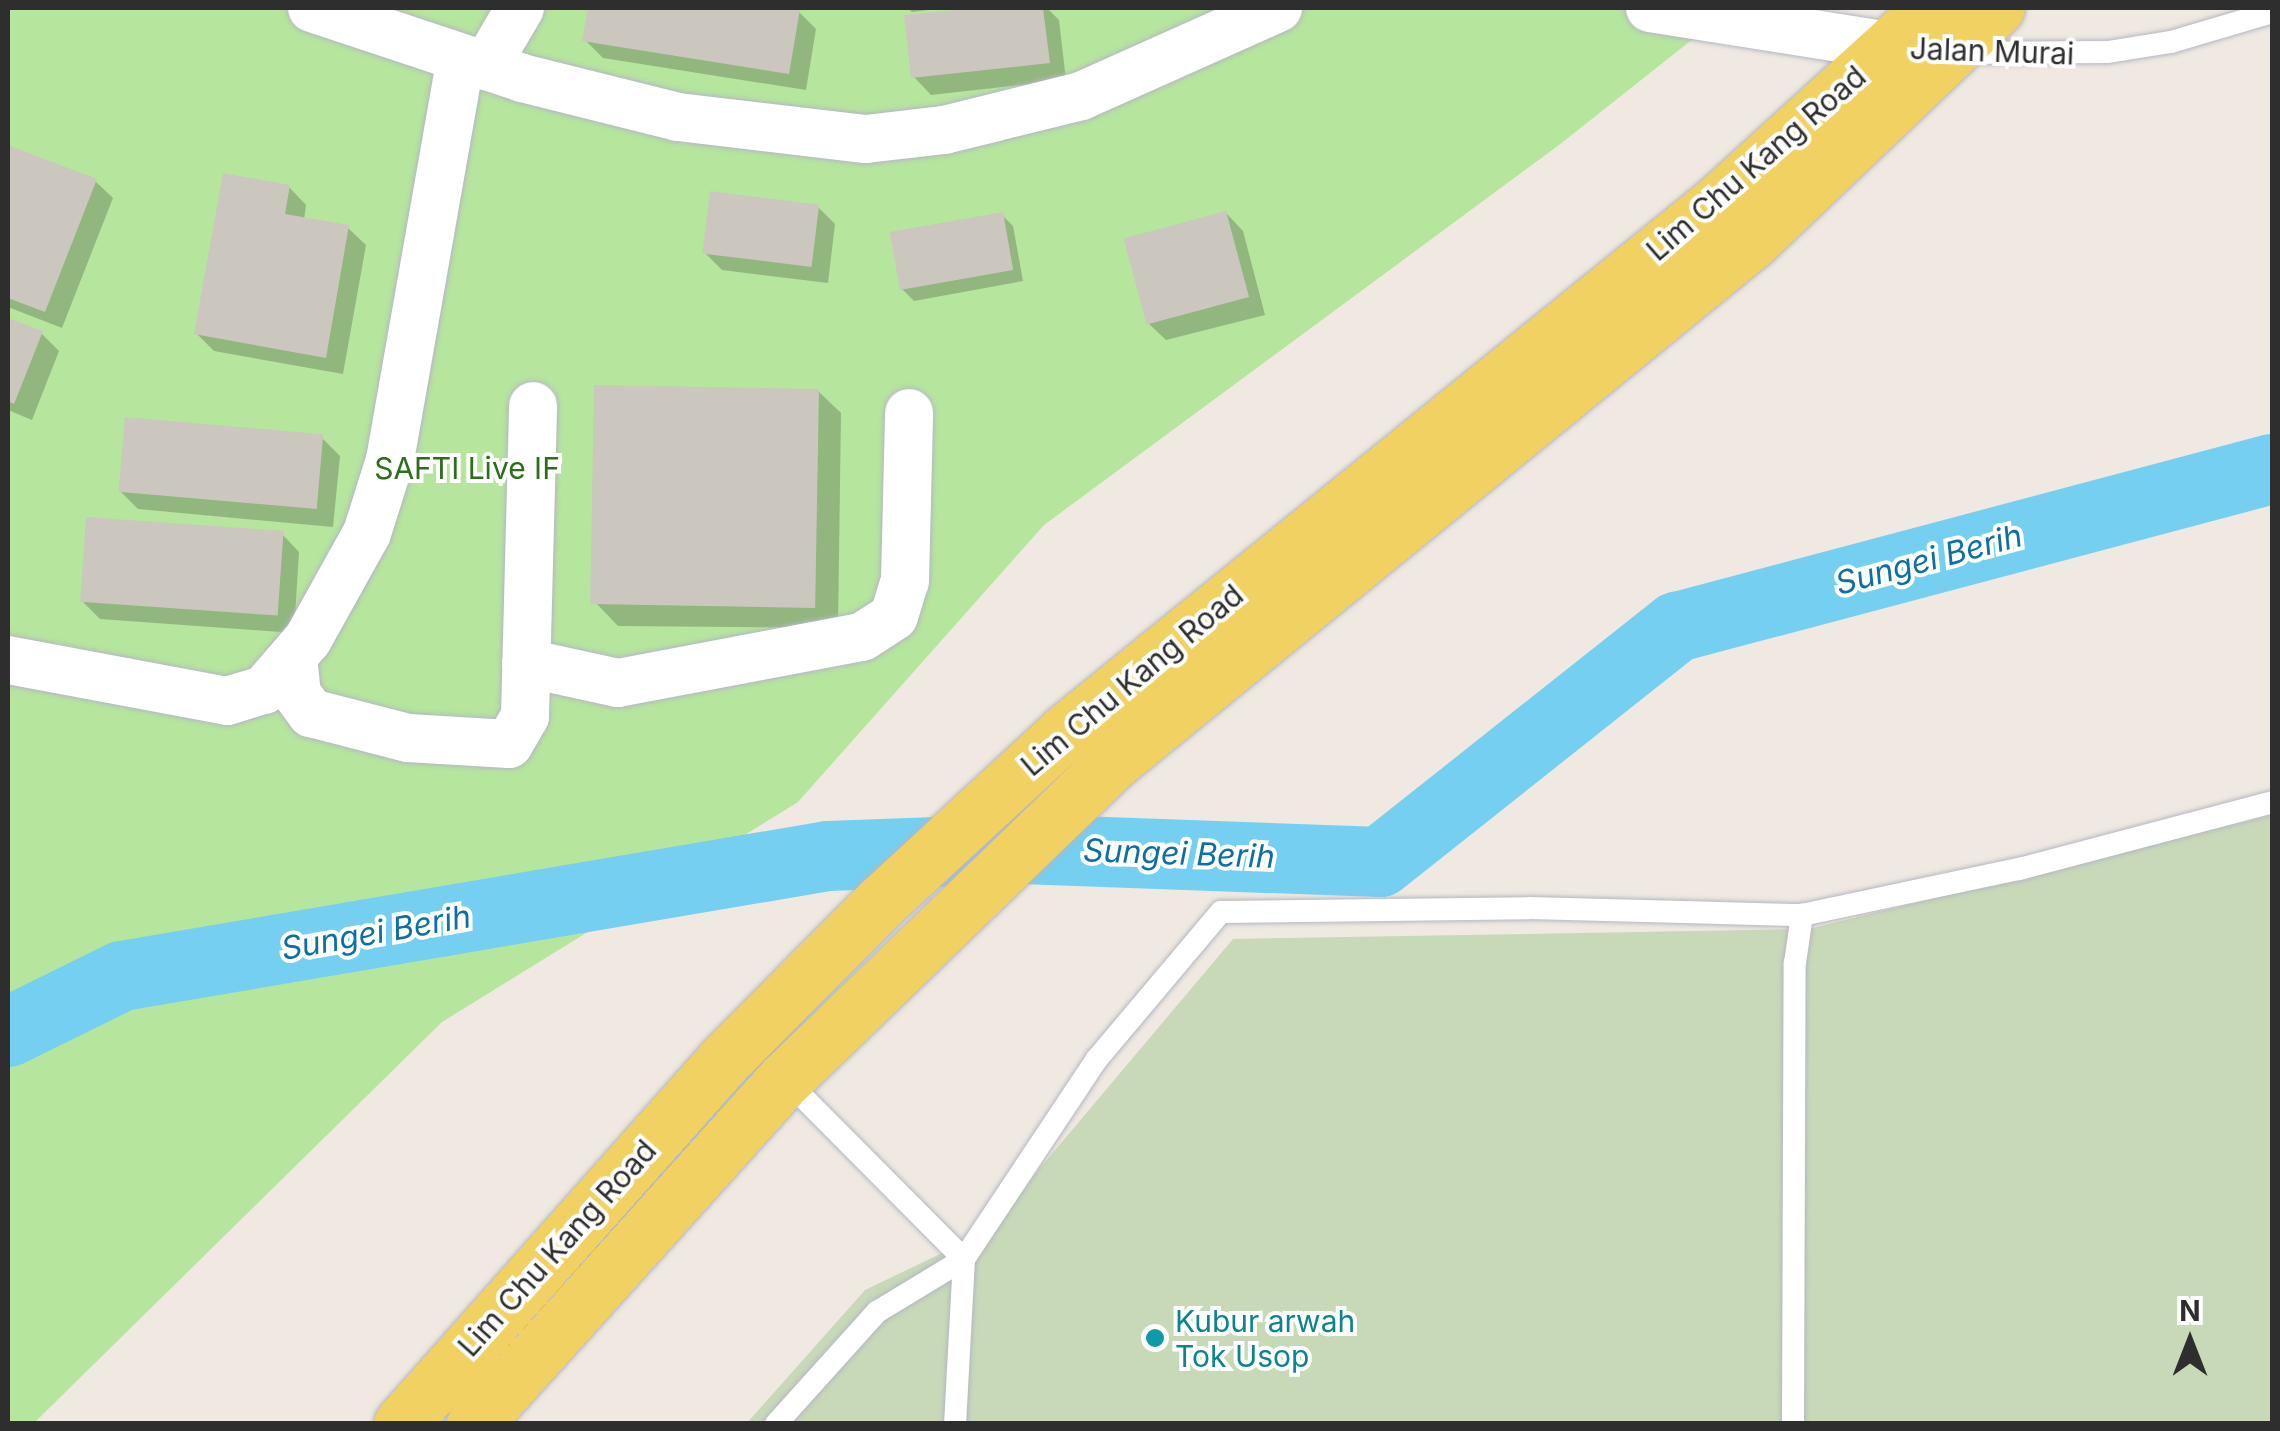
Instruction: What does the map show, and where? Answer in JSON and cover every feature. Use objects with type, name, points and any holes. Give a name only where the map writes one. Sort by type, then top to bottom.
[{"type":"main road","name":"Lim Chu Kang Road","points":[[401,1424],[723,1061],[880,902],[1066,731],[1401,455],[1717,204],[1888,47],[1998,8]]},
{"type":"main road","name":"Lim Chu Kang Road","points":[[474,1424],[784,1079],[932,934],[1112,763],[1752,241],[1940,30]]},
{"type":"main road","points":[[1401,455],[1468,430],[1484,432],[1496,446]]},
{"type":"street","points":[[312,8],[474,62],[678,116],[866,138],[944,130],[1081,96],[1278,8]]},
{"type":"street","points":[[8,660],[227,702],[264,690],[293,657],[367,533],[390,460],[474,62],[520,8]]},
{"type":"street","name":"Jalan Murai","points":[[1650,8],[1888,47]]},
{"type":"street","points":[[293,657],[297,694],[312,713],[408,738],[508,744],[525,716],[533,406]]},
{"type":"street","points":[[526,662],[618,682],[862,637],[894,616],[905,581],[909,413]]},
{"type":"lane","name":"Jalan Murai","points":[[1940,30],[2108,52],[2171,42],[2272,12]]},
{"type":"lane","points":[[776,1424],[877,1312],[964,1259],[1096,1059],[1221,912],[1528,908],[1802,915],[2019,869],[2272,802]]},
{"type":"lane","points":[[1793,1424],[1796,963],[1802,915]]},
{"type":"lane","points":[[784,1079],[964,1259],[956,1424]]},
{"type":"green space","name":"SAFTI Live IF","points":[[8,8],[1732,8],[1559,145],[1044,525],[798,802],[442,1022],[34,1423],[8,1424]]},
{"type":"green space","points":[[2272,815],[2272,1423],[746,1424],[865,1290],[986,1232],[1233,939],[1809,929]]},
{"type":"building","points":[[588,8],[800,9],[789,74],[582,41]]},
{"type":"building","points":[[974,8],[1043,8],[1050,63],[911,78],[904,15]]},
{"type":"building","points":[[8,145],[97,179],[45,312],[8,298]]},
{"type":"building","points":[[223,173],[290,185],[285,214],[349,225],[326,358],[194,334]]},
{"type":"building","points":[[710,191],[819,204],[812,267],[702,254]]},
{"type":"building","points":[[1226,211],[1249,297],[1147,324],[1124,238]]},
{"type":"building","points":[[1003,212],[1013,270],[900,290],[890,232]]},
{"type":"building","points":[[8,318],[43,331],[14,404],[8,401]]},
{"type":"building","points":[[594,385],[819,389],[815,608],[590,604]]},
{"type":"building","points":[[125,417],[323,434],[317,509],[118,492]]},
{"type":"building","points":[[86,517],[284,531],[278,616],[80,602]]},
{"type":"waterway","name":"Sungei Berih","points":[[8,1032],[122,976],[828,856],[1023,849],[1380,862],[1677,627],[2272,469]]},
{"type":"place","name":"Kubur arwah Tok Usop","points":[[1155,1338]]}]
